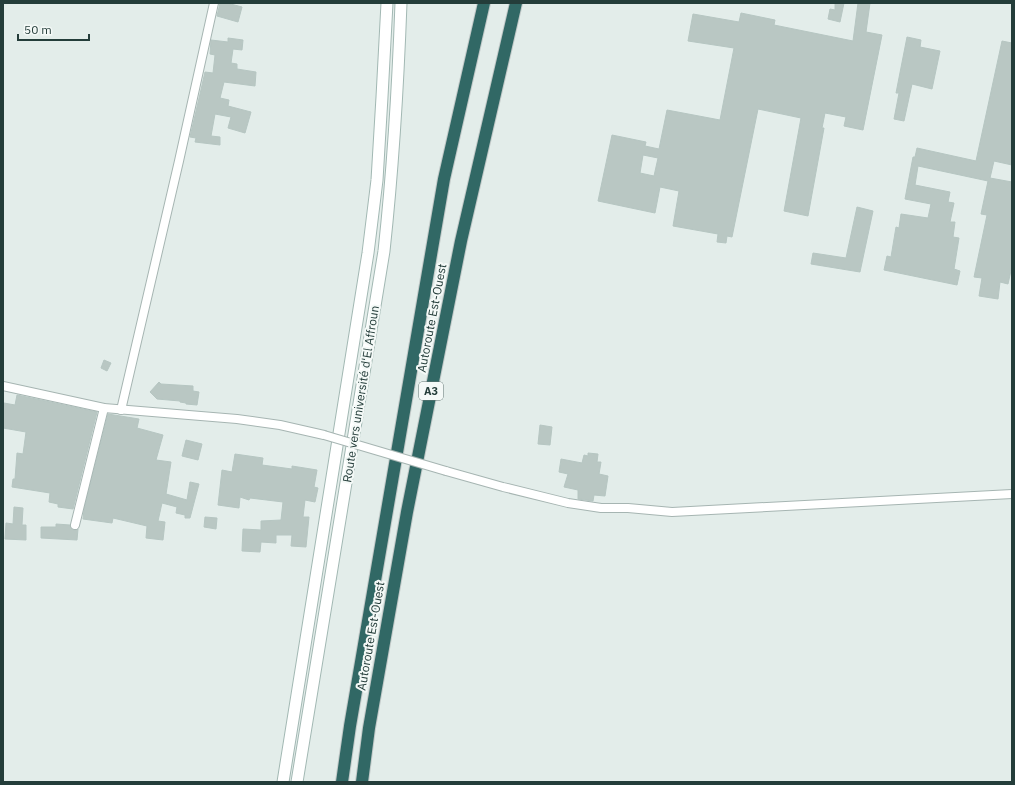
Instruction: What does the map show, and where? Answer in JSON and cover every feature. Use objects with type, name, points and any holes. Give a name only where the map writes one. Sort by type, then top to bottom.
[{"type":"highway","name":"Autoroute Est-Ouest","points":[[342,782],[350,726],[444,179],[484,3]]},
{"type":"highway","name":"Autoroute Est-Ouest","points":[[362,782],[407,512],[461,241],[516,3]]},
{"type":"main road","name":"Route vers université d'El Affroun","points":[[283,782],[368,253],[377,180],[386,3]]},
{"type":"main road","name":"Route vers université d'El Affroun","points":[[297,782],[384,251],[392,182],[401,3]]},
{"type":"street","points":[[121,410],[214,3]]},
{"type":"street","points":[[3,386],[104,408],[280,425],[324,435],[503,487],[568,503],[601,508],[628,508],[672,512],[1012,494]]},
{"type":"street","points":[[75,525],[104,408]]},
{"type":"building","points":[[220,3],[227,3],[242,7],[238,22],[217,16]]},
{"type":"building","points":[[835,3],[844,3],[840,22],[828,19],[830,9],[835,10]]},
{"type":"building","points":[[858,3],[870,3],[866,32],[882,35],[863,130],[844,126],[846,117],[825,113],[822,128],[824,128],[808,216],[784,211],[801,118],[758,109],[732,237],[727,236],[726,243],[717,242],[718,234],[673,226],[679,191],[660,187],[655,213],[598,201],[612,135],[646,142],[645,146],[659,149],[667,110],[720,120],[734,48],[688,41],[693,14],[739,22],[741,13],[775,20],[774,25],[853,41]],"holes":[[[643,155],[658,158],[654,176],[640,173]]]},
{"type":"building","points":[[907,37],[921,40],[920,47],[940,51],[932,89],[912,84],[904,121],[894,119],[899,93],[896,93]]},
{"type":"building","points":[[228,38],[243,40],[242,50],[233,49],[231,63],[237,64],[237,69],[256,72],[255,86],[224,82],[220,98],[229,100],[228,106],[251,112],[245,133],[228,128],[231,117],[215,114],[211,136],[220,137],[220,145],[195,142],[196,138],[190,137],[205,72],[213,73],[215,55],[210,54],[211,40],[228,42]]},
{"type":"building","points":[[1002,41],[1012,43],[1012,165],[994,161],[990,178],[1012,182],[1012,266],[1008,284],[1000,282],[998,299],[979,296],[982,278],[974,277],[987,215],[981,214],[988,181],[918,166],[915,185],[950,192],[948,202],[954,203],[950,222],[955,222],[953,237],[959,238],[954,269],[960,271],[957,285],[884,270],[887,256],[891,257],[896,227],[899,228],[901,214],[928,218],[931,204],[905,199],[913,157],[915,157],[917,148],[976,161]]},
{"type":"building","points":[[857,207],[873,211],[860,272],[811,264],[813,253],[846,258]]},
{"type":"building","points":[[104,360],[111,363],[107,371],[101,368]]},
{"type":"building","points":[[159,382],[161,384],[193,386],[193,391],[199,392],[197,405],[186,404],[180,401],[157,399],[150,392]]},
{"type":"building","points":[[17,395],[97,412],[73,509],[58,507],[58,504],[49,502],[50,493],[12,487],[13,479],[15,479],[17,453],[23,454],[26,432],[3,428],[3,411],[4,403],[15,405]]},
{"type":"building","points":[[108,414],[139,419],[137,428],[163,435],[156,460],[171,462],[166,494],[187,500],[190,482],[199,484],[190,518],[185,518],[185,515],[176,513],[177,507],[162,503],[158,521],[165,522],[163,540],[146,538],[147,526],[113,518],[112,523],[83,519]]},
{"type":"building","points":[[540,425],[552,427],[550,445],[538,444]]},
{"type":"building","points":[[186,440],[202,444],[198,460],[182,456]]},
{"type":"building","points":[[588,453],[598,454],[597,462],[601,462],[599,474],[608,476],[605,496],[594,495],[593,501],[578,499],[578,490],[564,487],[568,474],[559,472],[561,459],[582,463],[584,455],[588,456]]},
{"type":"building","points":[[235,454],[263,458],[262,465],[292,469],[292,466],[317,470],[314,487],[318,488],[315,502],[305,500],[303,517],[309,517],[306,547],[291,546],[292,535],[276,535],[276,543],[261,542],[260,552],[242,551],[243,529],[261,530],[261,521],[281,520],[283,502],[250,498],[249,500],[240,497],[239,508],[218,505],[222,470],[232,472]]},
{"type":"building","points":[[14,507],[23,508],[22,525],[26,525],[26,540],[5,539],[6,523],[13,524]]},
{"type":"building","points":[[205,517],[217,518],[216,529],[204,527]]},
{"type":"building","points":[[56,524],[70,525],[74,530],[78,529],[77,540],[41,538],[41,527],[56,527]]}]
